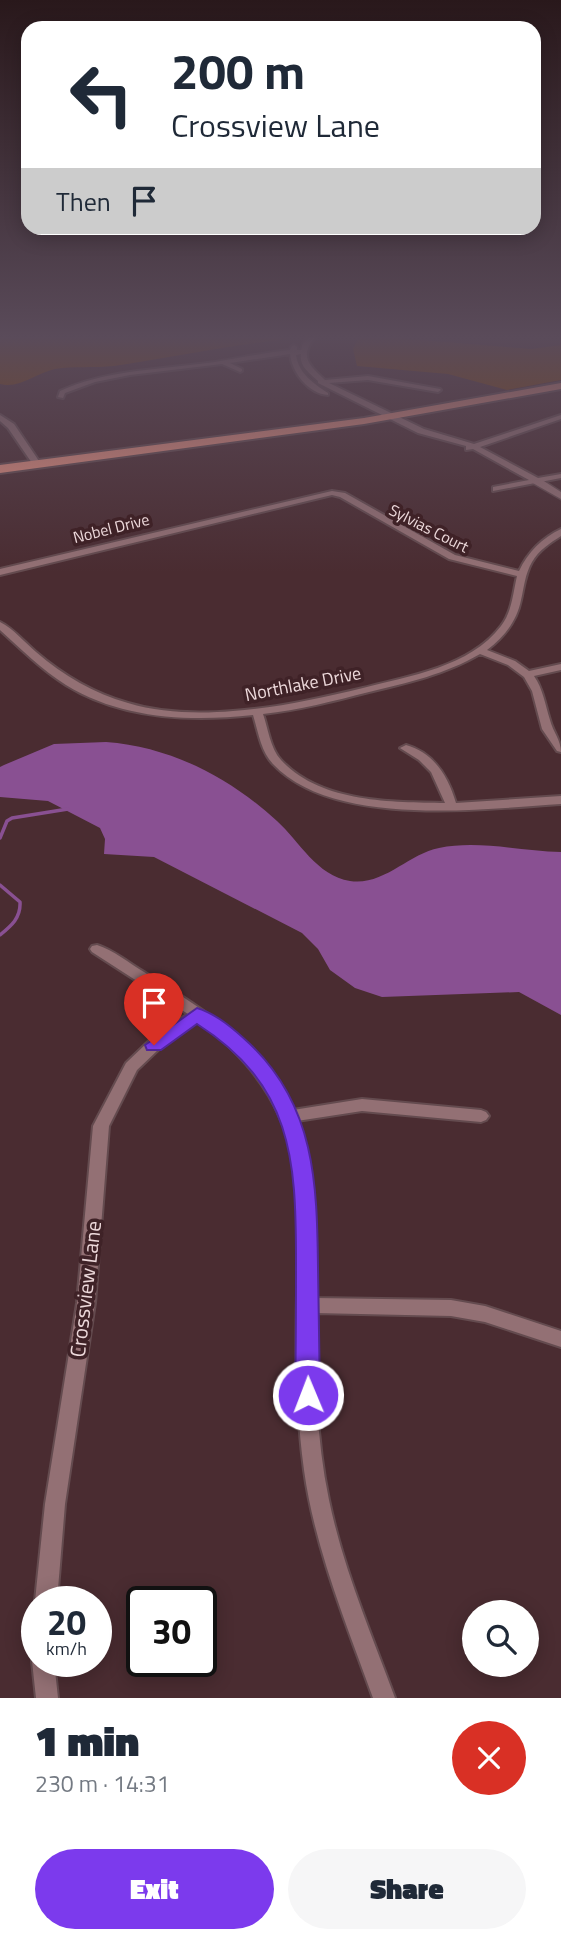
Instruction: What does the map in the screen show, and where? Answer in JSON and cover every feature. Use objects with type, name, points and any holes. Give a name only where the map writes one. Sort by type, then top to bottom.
[{"type":"highway","points":[[0,469],[408,414]]},
{"type":"street","points":[[380,414],[388,418]]},
{"type":"street","points":[[381,414],[419,437],[483,451],[561,496]]},
{"type":"street","points":[[0,417],[11,426],[37,464]]},
{"type":"street","points":[[471,447],[561,417]]},
{"type":"street","points":[[496,489],[561,476]]},
{"type":"street","name":"Sylvias Court","points":[[271,506],[331,490],[452,557],[519,574]]},
{"type":"street","name":"Nobel Drive","points":[[0,572],[271,506]]},
{"type":"street","name":"Northlake Drive","points":[[0,625],[65,680],[100,698],[179,714],[257,712],[304,705],[416,678],[454,664],[479,650],[510,621],[518,599],[519,574],[535,549],[561,532]]},
{"type":"street","points":[[479,650],[527,674],[537,689],[547,730],[561,748]]},
{"type":"street","points":[[527,674],[561,667]]},
{"type":"street","points":[[257,712],[273,756],[286,770],[312,787],[370,803],[451,804],[561,800]]},
{"type":"street","points":[[406,748],[426,757],[440,774],[451,804]]},
{"type":"street","points":[[97,949],[228,1034],[256,1061],[290,1116],[305,1168],[308,1418],[314,1472],[325,1526],[343,1586],[384,1698]]},
{"type":"street","name":"Crossview Lane","points":[[47,1586],[55,1504],[86,1303],[101,1126],[131,1068],[154,1045],[197,1015]]},
{"type":"street","points":[[290,1116],[362,1105],[481,1116]]},
{"type":"street","points":[[307,1305],[451,1308],[485,1314],[561,1339]]},
{"type":"street","points":[[45,1677],[47,1698]]},
{"type":"shaded area","points":[[106,742],[153,750],[219,778],[259,805],[318,865],[338,878],[350,881],[374,879],[417,856],[439,848],[484,845],[561,852],[561,1015],[519,992],[382,997],[355,988],[330,970],[318,949],[302,933],[154,857],[104,854],[105,839],[100,828],[48,801],[0,797],[0,767],[54,744]]},
{"type":"waterway","points":[[0,838],[7,821],[12,818],[68,809]]},
{"type":"waterway","points":[[0,885],[20,902],[17,917],[0,935]]},
{"type":"route","points":[[154,1045],[197,1015],[228,1034],[256,1061],[279,1094],[290,1116],[305,1168],[307,1195],[308,1395]]}]
